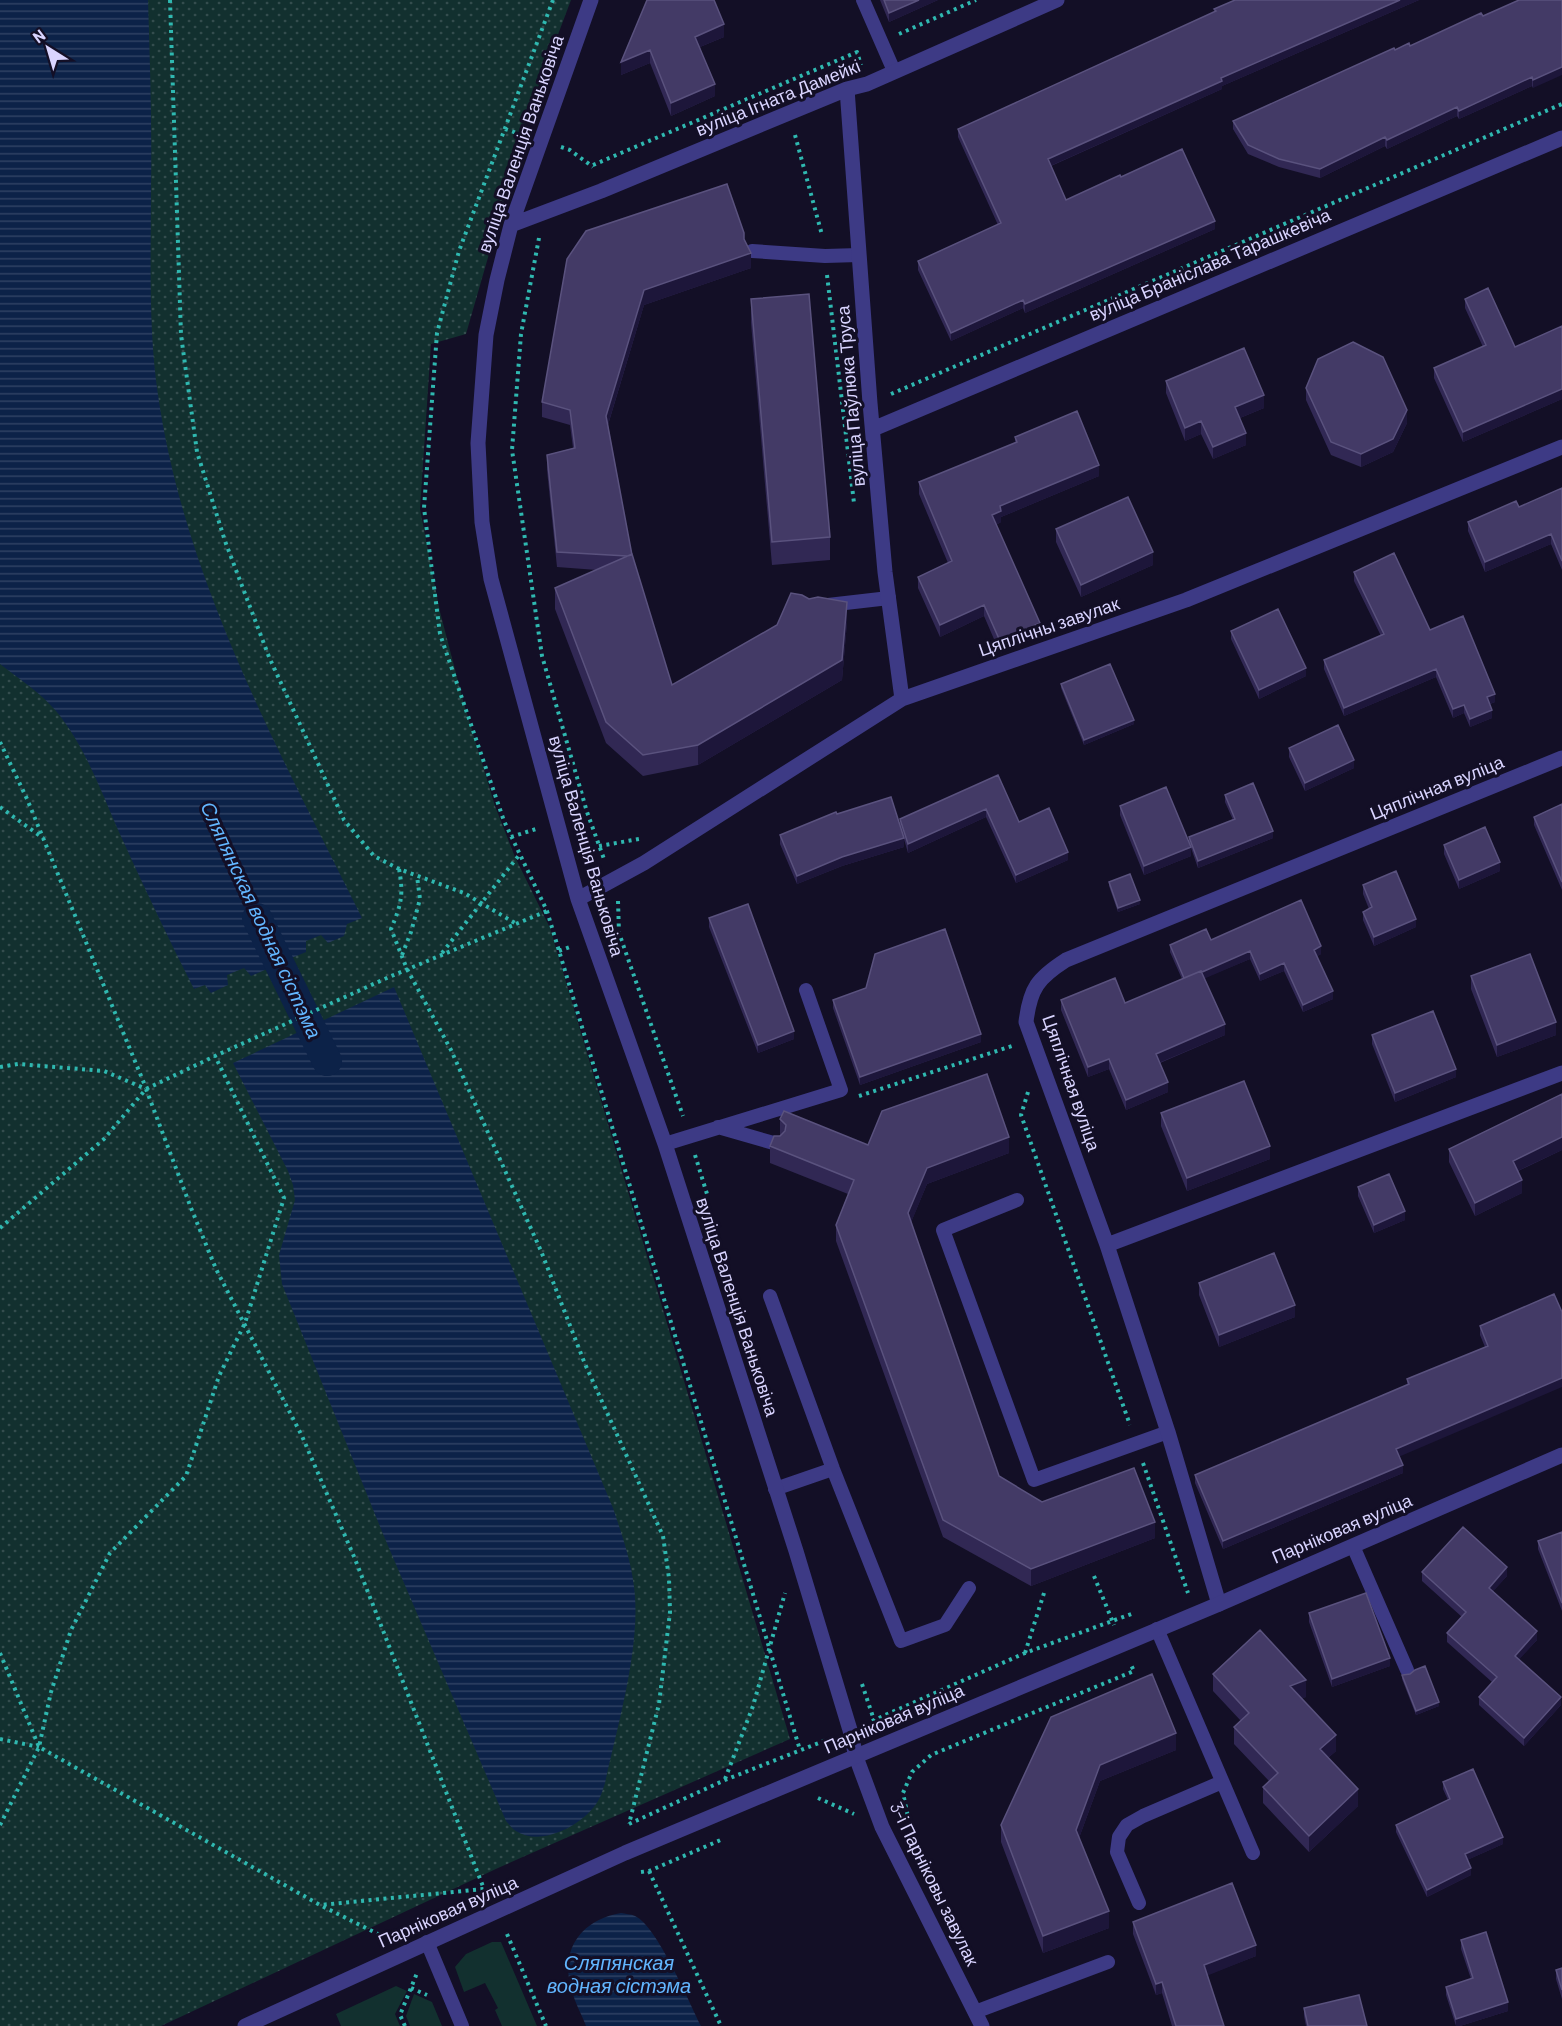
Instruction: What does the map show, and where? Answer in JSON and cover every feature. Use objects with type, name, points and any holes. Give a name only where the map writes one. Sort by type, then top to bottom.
[{"type":"street","name":"вуліца Валенція Ваньковіча","points":[[591,0],[511,225],[497,280],[486,335],[478,443],[482,522],[491,579],[578,900],[665,1144],[796,1551],[856,1757]]},
{"type":"street","name":"вуліца Ігната Дамейкі","points":[[511,225],[601,191],[847,89],[867,84],[1057,0]]},
{"type":"street","name":"вуліца Паўлюка Труса","points":[[847,89],[870,403],[889,598],[903,699]]},
{"type":"street","name":"вуліца Браніслава Тарашкевіча","points":[[873,429],[1562,138]]},
{"type":"street","name":"Цяплічны завулак","points":[[578,900],[644,863],[903,699],[1186,600],[1562,447]]},
{"type":"street","name":"Цяплічная вуліца","points":[[1219,1604],[1168,1432],[1107,1245],[1026,1022],[1028,1000],[1037,983],[1066,960],[1562,758]]},
{"type":"street","points":[[1107,1245],[1562,1073]]},
{"type":"street","name":"Парніковая вуліца","points":[[245,2026],[624,1853],[1219,1604],[1562,1455]]},
{"type":"street","name":"3-і Парніковы завулак","points":[[856,1757],[882,1827],[978,2019]]},
{"type":"lane","points":[[863,0],[894,71]]},
{"type":"lane","points":[[752,251],[825,256],[858,255]]},
{"type":"lane","points":[[810,611],[831,604],[889,598]]},
{"type":"lane","points":[[665,1144],[841,1090],[806,990]]},
{"type":"lane","points":[[718,1127],[777,1144]]},
{"type":"lane","points":[[1017,1200],[943,1230],[1034,1480],[1168,1432]]},
{"type":"lane","points":[[770,1296],[833,1468],[901,1641],[945,1625],[969,1588]]},
{"type":"lane","points":[[775,1489],[833,1468]]},
{"type":"lane","points":[[1353,1546],[1407,1670]]},
{"type":"lane","points":[[1157,1629],[1253,1853]]},
{"type":"lane","points":[[1139,1903],[1117,1852],[1119,1837],[1127,1825],[1222,1782]]},
{"type":"lane","points":[[427,1942],[462,2026]]},
{"type":"lane","points":[[978,2019],[1108,1962]]},
{"type":"path","points":[[170,0],[181,335],[197,452],[225,541],[269,657],[344,820],[374,856],[464,893],[515,923]]},
{"type":"path","points":[[857,52],[976,0]]},
{"type":"path","points":[[870,403],[1562,104]]},
{"type":"path","points":[[505,129],[570,150],[592,165],[601,191]]},
{"type":"path","points":[[784,137],[803,129]]},
{"type":"path","points":[[795,133],[822,233],[855,510]]},
{"type":"path","points":[[549,234],[539,238],[521,334],[512,450],[542,656],[587,812],[611,880]]},
{"type":"path","points":[[0,742],[44,838],[216,1269],[302,1436],[356,1559],[484,1889],[320,1905]]},
{"type":"path","points":[[0,807],[44,838]]},
{"type":"path","points":[[599,846],[642,838]]},
{"type":"path","points":[[442,954],[520,854]]},
{"type":"path","points":[[399,868],[403,889],[399,910],[391,929],[401,955],[451,1050],[532,1229],[585,1364],[663,1536],[669,1578],[670,1612],[659,1704],[629,1824]]},
{"type":"path","points":[[401,955],[411,932],[420,899],[417,875]]},
{"type":"path","points":[[0,1228],[104,1138],[146,1089],[407,969],[547,911],[800,1750]]},
{"type":"path","points":[[875,1091],[1033,1040]]},
{"type":"path","points":[[0,1825],[39,1747],[51,1692],[71,1630],[110,1553],[186,1476],[219,1376],[245,1323],[284,1198],[215,1056]]},
{"type":"path","points":[[1039,1057],[1021,1114],[1188,1593]]},
{"type":"path","points":[[0,1067],[18,1064],[104,1071],[146,1089]]},
{"type":"path","points":[[725,1780],[753,1706],[796,1551]]},
{"type":"path","points":[[808,1802],[819,1797],[882,1827],[908,1817],[903,1793],[912,1772],[931,1755],[1134,1671],[1094,1576]]},
{"type":"path","points":[[1178,1597],[1213,1581]]},
{"type":"path","points":[[1025,1653],[1044,1593]]},
{"type":"path","points":[[622,1829],[725,1780],[850,1731],[1025,1653],[1134,1613]]},
{"type":"path","points":[[0,1653],[39,1747]]},
{"type":"path","points":[[0,1739],[39,1747],[320,1905],[382,1936]]},
{"type":"path","points":[[633,1873],[649,1871],[723,1839]]},
{"type":"path","points":[[649,1871],[721,2026]]},
{"type":"path","points":[[507,1934],[546,2026]]},
{"type":"path","points":[[405,2026],[400,2015],[418,1969]]},
{"type":"green space","points":[[0,0],[571,0],[533,101],[466,334],[431,344],[420,509],[440,612],[464,704],[495,806],[515,857],[550,928],[790,1739],[498,1868],[161,2026],[0,2026]]},
{"type":"green space","points":[[492,1942],[501,1942],[537,2026],[502,2026],[495,2010],[498,2008],[485,1983],[464,1992],[455,1967],[466,1954]]},
{"type":"green space","points":[[396,1986],[407,1991],[395,2014],[400,2026],[341,2026],[336,2014]]},
{"type":"green space","points":[[414,1994],[432,2002],[442,2026],[410,2026],[406,2016]]},
{"type":"water","points":[[0,0],[148,0],[151,117],[151,318],[158,395],[171,464],[190,532],[239,664],[362,918],[347,924],[344,936],[328,943],[321,935],[306,941],[306,952],[289,959],[281,952],[267,958],[267,969],[251,976],[244,968],[227,975],[228,985],[211,993],[205,985],[194,989],[76,739],[50,704],[0,664]]},
{"type":"water","points":[[394,987],[613,1508],[632,1574],[635,1597],[634,1642],[626,1690],[605,1783],[592,1810],[573,1825],[550,1835],[526,1836],[506,1821],[383,1534],[282,1284],[279,1255],[295,1200],[293,1185],[233,1063]]},
{"type":"water","name":"Сляпянская водная сістэма","points":[[621,1913],[635,1916],[653,1934],[672,1966],[701,2026],[586,2026],[573,1995],[569,1976],[568,1963],[571,1951],[584,1930],[607,1917]]},
{"type":"building","points":[[647,0],[714,0],[724,24],[695,37],[715,84],[671,103],[650,50],[621,62]]},
{"type":"building","points":[[884,0],[919,0],[889,13]]},
{"type":"building","points":[[1235,0],[1400,0],[1221,78],[1222,81],[1048,159],[1066,200],[1182,149],[1215,221],[1025,304],[1023,300],[951,333],[918,261],[1001,223],[958,129],[1216,11],[1214,9]]},
{"type":"building","points":[[1519,0],[1562,0],[1562,67],[1533,80],[1532,77],[1459,111],[1457,107],[1387,140],[1385,137],[1320,169],[1279,159],[1248,145],[1233,121],[1394,48],[1395,50],[1409,43],[1410,46],[1481,13],[1483,16]]},
{"type":"building","points":[[727,184],[744,239],[751,253],[644,290],[606,416],[632,555],[557,552],[547,455],[575,448],[570,410],[542,402],[567,259],[586,231]]},
{"type":"building","points":[[1488,288],[1515,347],[1562,326],[1562,389],[1463,432],[1434,368],[1486,345],[1465,299]]},
{"type":"building","points":[[809,294],[830,537],[772,542],[751,299]]},
{"type":"building","points":[[1353,342],[1383,357],[1407,410],[1393,439],[1361,454],[1331,442],[1306,388],[1318,359]]},
{"type":"building","points":[[1244,348],[1264,395],[1235,407],[1246,433],[1213,447],[1201,421],[1185,428],[1166,381]]},
{"type":"building","points":[[1077,411],[1099,465],[1000,506],[1001,511],[992,515],[1040,623],[1000,641],[984,605],[940,625],[918,577],[952,561],[919,482],[1017,442],[1015,437]]},
{"type":"building","points":[[1562,488],[1562,561],[1551,534],[1485,562],[1468,522],[1516,501],[1519,507]]},
{"type":"building","points":[[1128,497],[1153,552],[1081,585],[1056,529]]},
{"type":"building","points":[[1394,553],[1430,630],[1463,616],[1495,694],[1487,697],[1492,710],[1470,719],[1464,705],[1453,709],[1436,669],[1344,708],[1324,660],[1384,634],[1354,572]]},
{"type":"building","points":[[632,554],[672,685],[777,625],[791,593],[809,599],[818,597],[847,602],[842,660],[698,745],[643,755],[606,722],[555,588]]},
{"type":"building","points":[[1278,609],[1306,668],[1259,690],[1231,631]]},
{"type":"building","points":[[1110,664],[1134,720],[1084,740],[1061,684]]},
{"type":"building","points":[[1338,725],[1354,760],[1305,783],[1289,748]]},
{"type":"building","points":[[998,775],[1019,822],[1049,808],[1068,852],[1016,875],[986,809],[908,844],[900,819]]},
{"type":"building","points":[[1253,783],[1273,831],[1198,861],[1189,837],[1235,819],[1225,795]]},
{"type":"building","points":[[1166,787],[1191,847],[1144,866],[1120,806]]},
{"type":"building","points":[[891,797],[904,838],[842,857],[797,876],[780,835],[836,812],[837,814]]},
{"type":"building","points":[[1562,804],[1562,882],[1534,817]]},
{"type":"building","points":[[1485,827],[1500,862],[1459,880],[1444,845]]},
{"type":"building","points":[[1396,871],[1416,919],[1374,937],[1363,912],[1372,907],[1363,885]]},
{"type":"building","points":[[1130,874],[1140,900],[1118,908],[1109,882]]},
{"type":"building","points":[[1301,900],[1321,946],[1314,950],[1333,991],[1303,1005],[1284,963],[1260,974],[1250,951],[1184,978],[1170,945],[1206,929],[1211,940]]},
{"type":"building","points":[[748,904],[794,1031],[758,1045],[709,918]]},
{"type":"building","points":[[945,929],[981,1034],[860,1077],[833,1000],[866,988],[875,954]]},
{"type":"building","points":[[1530,954],[1556,1022],[1497,1045],[1471,976]]},
{"type":"building","points":[[1201,971],[1225,1024],[1156,1054],[1168,1082],[1126,1100],[1109,1059],[1088,1067],[1061,1000],[1115,978],[1125,1003]]},
{"type":"building","points":[[1433,1011],[1456,1069],[1395,1093],[1372,1035]]},
{"type":"building","points":[[987,1074],[1009,1137],[927,1168],[908,1213],[999,1476],[1042,1502],[1134,1468],[1155,1522],[1031,1569],[943,1520],[836,1225],[854,1180],[770,1146],[774,1136],[780,1136],[785,1131],[786,1125],[780,1119],[784,1111],[868,1145],[882,1111]]},
{"type":"building","points":[[1244,1081],[1270,1146],[1187,1178],[1161,1113]]},
{"type":"building","points":[[1562,1094],[1562,1137],[1513,1161],[1522,1180],[1475,1203],[1449,1149]]},
{"type":"building","points":[[1389,1174],[1405,1211],[1374,1225],[1358,1187]]},
{"type":"building","points":[[1274,1253],[1295,1305],[1219,1335],[1199,1283]]},
{"type":"building","points":[[1554,1294],[1562,1312],[1562,1378],[1396,1449],[1403,1465],[1223,1541],[1195,1475],[1409,1384],[1407,1379],[1488,1346],[1480,1326]]},
{"type":"building","points":[[1463,1527],[1507,1567],[1489,1588],[1537,1631],[1515,1656],[1561,1697],[1524,1738],[1479,1697],[1497,1677],[1447,1633],[1466,1612],[1422,1572]]},
{"type":"building","points":[[1562,1532],[1562,1603],[1538,1541]]},
{"type":"building","points":[[1366,1593],[1390,1658],[1332,1679],[1309,1613]]},
{"type":"building","points":[[1260,1630],[1306,1680],[1290,1686],[1336,1735],[1320,1749],[1358,1789],[1309,1836],[1263,1787],[1278,1773],[1234,1727],[1249,1713],[1213,1674]]},
{"type":"building","points":[[1425,1666],[1439,1702],[1416,1711],[1402,1675],[1410,1674]]},
{"type":"building","points":[[1152,1674],[1176,1733],[1100,1765],[1076,1830],[1109,1911],[1043,1936],[1001,1825],[1051,1717]]},
{"type":"building","points":[[1473,1769],[1503,1837],[1465,1854],[1471,1868],[1427,1890],[1396,1825],[1450,1799],[1443,1782]]},
{"type":"building","points":[[1232,1883],[1256,1945],[1204,1965],[1224,2026],[1176,2026],[1162,1982],[1156,1984],[1133,1922]]},
{"type":"building","points":[[1486,1932],[1508,2002],[1456,2019],[1446,1987],[1473,1978],[1461,1940]]},
{"type":"building","points":[[1562,1968],[1562,1990],[1556,1970]]},
{"type":"building","points":[[1359,1995],[1367,2026],[1308,2026],[1304,2008]]},
{"type":"waterway","name":"Сляпянская водная сістэма","points":[[257,918],[327,1061]]}]
